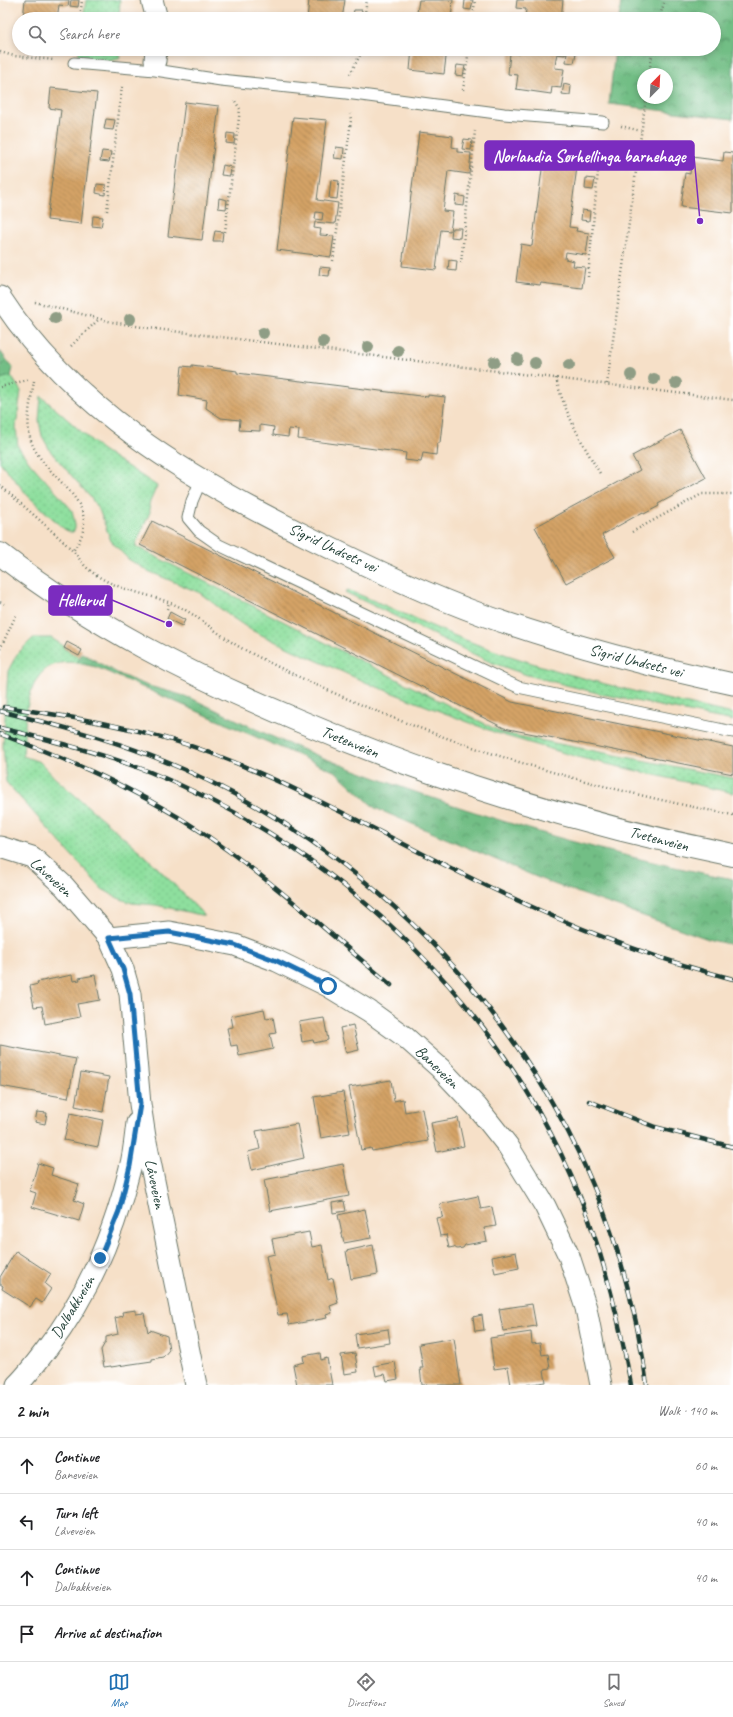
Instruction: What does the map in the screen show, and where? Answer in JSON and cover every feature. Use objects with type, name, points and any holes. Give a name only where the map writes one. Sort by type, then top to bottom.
[{"type":"main road","name":"Tvetenveien","points":[[0,554],[40,585],[108,628],[225,688],[327,733],[389,758],[511,799],[633,833],[733,855]]},
{"type":"street","points":[[152,0],[155,12]]},
{"type":"street","name":"Sigrid Undsets vei","points":[[0,297],[31,340],[53,365],[89,400],[169,460],[240,503],[341,553],[481,614],[604,654],[733,684]]},
{"type":"street","name":"Låveveien","points":[[0,847],[32,856],[64,886],[109,938],[123,969],[130,994],[140,1104],[145,1137],[196,1385]]},
{"type":"street","name":"Baneveien","points":[[109,938],[169,932],[235,945],[277,961],[328,986],[369,1011],[405,1037],[440,1068],[477,1107],[508,1146],[545,1206],[569,1256],[586,1308],[601,1385]]},
{"type":"street","name":"Dalbakkveien","points":[[17,1385],[26,1376],[66,1325],[92,1279],[119,1211],[130,1166],[140,1104]]},
{"type":"lane","points":[[74,63],[124,68],[155,60],[221,80],[346,93],[555,119],[603,122]]},
{"type":"lane","points":[[201,480],[192,501],[188,518],[199,531],[219,544],[518,687],[733,732]]},
{"type":"path","points":[[81,12],[82,0]]},
{"type":"path","points":[[365,12],[367,0]]},
{"type":"path","points":[[474,12],[476,0]]},
{"type":"path","points":[[661,12],[665,0]]},
{"type":"path","points":[[0,52],[12,55]]},
{"type":"path","points":[[14,56],[74,63]]},
{"type":"path","points":[[332,261],[351,120],[346,93],[347,80],[359,56]]},
{"type":"path","points":[[461,263],[475,131],[462,108],[468,56]]},
{"type":"path","points":[[650,68],[652,56]]},
{"type":"path","points":[[107,211],[124,68]]},
{"type":"path","points":[[221,80],[240,109],[225,232]]},
{"type":"path","points":[[607,384],[645,104]]},
{"type":"path","points":[[588,277],[603,122]]},
{"type":"path","points":[[29,301],[99,319],[148,328],[733,400]]},
{"type":"path","points":[[68,349],[99,319]]},
{"type":"path","points":[[556,378],[558,388],[574,427],[600,475]]},
{"type":"path","points":[[0,387],[22,380],[31,379]]},
{"type":"path","points":[[34,381],[28,420],[31,442],[50,471],[77,499],[84,515],[84,533],[74,551]]},
{"type":"path","points":[[0,485],[74,551],[86,567],[99,576],[127,590],[170,603],[186,610],[244,650],[341,696],[414,726],[484,752],[551,773],[638,796],[733,815]]},
{"type":"path","points":[[632,532],[702,494],[733,494]]},
{"type":"path","points":[[0,602],[4,604]]},
{"type":"path","points":[[167,609],[170,603]]},
{"type":"path","points":[[0,650],[17,613]]},
{"type":"green space","points":[[86,0],[120,0],[119,12],[84,12]]},
{"type":"green space","points":[[621,0],[733,0],[733,119],[609,104],[614,56],[721,56],[721,12],[620,12]]},
{"type":"green space","points":[[78,56],[120,56],[115,60],[110,61],[94,60]]},
{"type":"green space","points":[[0,351],[13,368],[11,376],[0,379]]},
{"type":"green space","points":[[11,376],[21,391],[16,427],[18,447],[72,510],[75,524],[75,529],[73,532],[64,529],[28,496],[0,462],[0,379]]},
{"type":"green space","points":[[41,396],[101,449],[157,486],[149,504],[150,512],[135,546],[503,733],[733,778],[733,793],[581,758],[499,734],[372,685],[293,650],[251,630],[200,593],[148,571],[128,559],[111,541],[100,512],[91,498],[51,452],[42,436],[39,421]]},
{"type":"green space","points":[[348,590],[460,638],[508,655],[603,684],[733,714],[733,721],[601,694],[527,675],[490,662],[345,592]]},
{"type":"green space","points":[[33,638],[51,638],[64,646],[63,648],[80,658],[77,663],[59,663],[46,669],[37,679],[27,708],[23,756],[40,762],[55,778],[150,860],[205,916],[156,905],[132,903],[118,898],[102,889],[6,782],[3,746],[8,671],[17,654]]},
{"type":"green space","points":[[82,653],[123,676],[190,698],[288,744],[407,789],[568,840],[678,868],[733,879],[733,945],[711,940],[548,882],[375,808],[336,772],[96,667],[77,663]]},
{"type":"building","points":[[25,0],[69,0],[68,6],[59,5],[58,12],[24,12]]},
{"type":"building","points":[[71,0],[79,0],[78,7],[70,6]]},
{"type":"building","points":[[309,0],[345,0],[343,12],[308,12]]},
{"type":"building","points":[[419,0],[453,0],[452,12],[417,12]]},
{"type":"building","points":[[465,0],[473,0],[471,10],[464,9]]},
{"type":"building","points":[[517,0],[563,0],[562,12],[526,12],[526,9],[516,8]]},
{"type":"building","points":[[354,10],[362,10],[362,12],[354,12]]},
{"type":"building","points":[[411,56],[446,56],[444,74],[410,70]]},
{"type":"building","points":[[510,56],[556,56],[555,68],[564,69],[561,88],[552,87],[551,94],[516,89],[518,75],[508,74]]},
{"type":"building","points":[[567,56],[575,56],[574,63],[566,62]]},
{"type":"building","points":[[457,65],[465,66],[463,76],[455,75]]},
{"type":"building","points":[[564,84],[571,86],[570,95],[562,94]]},
{"type":"building","points":[[51,88],[97,93],[81,224],[47,220],[61,110],[49,108]]},
{"type":"building","points":[[185,102],[219,106],[202,240],[168,236]]},
{"type":"building","points":[[293,117],[327,120],[317,200],[338,203],[335,224],[315,222],[314,228],[321,229],[320,235],[334,236],[331,257],[277,250]],"holes":[[[316,212],[323,213],[322,220],[315,219]]]},
{"type":"building","points":[[106,119],[115,120],[113,130],[104,129]]},
{"type":"building","points":[[419,132],[453,136],[452,147],[457,148],[457,152],[471,153],[469,174],[448,171],[443,211],[453,212],[450,231],[441,230],[436,270],[402,266]]},
{"type":"building","points":[[227,133],[235,134],[234,144],[226,143]]},
{"type":"building","points":[[464,139],[472,140],[471,150],[462,149]]},
{"type":"building","points":[[336,147],[344,148],[343,159],[334,158]]},
{"type":"building","points":[[545,147],[579,152],[569,227],[577,228],[576,231],[589,233],[586,255],[566,252],[565,259],[574,261],[573,266],[585,267],[582,288],[541,283],[540,285],[516,282],[521,244],[532,246]]},
{"type":"building","points":[[102,151],[111,152],[109,162],[100,161]]},
{"type":"building","points":[[724,152],[733,153],[733,213],[681,207],[685,173],[690,174],[692,157],[723,161]]},
{"type":"building","points":[[223,165],[231,167],[230,176],[221,175]]},
{"type":"building","points":[[586,178],[595,179],[593,190],[585,189]]},
{"type":"building","points":[[331,180],[339,181],[337,199],[329,198]]},
{"type":"building","points":[[97,184],[106,185],[105,195],[96,193]]},
{"type":"building","points":[[456,195],[465,197],[464,206],[455,205]]},
{"type":"building","points":[[219,198],[227,200],[226,209],[218,208]]},
{"type":"building","points":[[582,210],[590,211],[589,221],[581,220]]},
{"type":"building","points":[[93,216],[103,217],[101,227],[92,226]]},
{"type":"building","points":[[452,228],[461,228],[460,238],[451,237]]},
{"type":"building","points":[[215,231],[223,232],[222,241],[213,241]]},
{"type":"building","points":[[449,260],[457,261],[456,271],[448,270]]},
{"type":"building","points":[[320,267],[330,268],[329,276],[319,275]]},
{"type":"building","points":[[192,365],[237,371],[237,373],[428,397],[428,395],[445,397],[440,443],[437,443],[436,455],[423,453],[421,462],[405,460],[406,453],[298,439],[299,430],[289,429],[288,437],[273,435],[274,427],[260,425],[260,431],[239,430],[240,420],[221,418],[206,408],[207,400],[179,395],[182,366],[192,367]]},
{"type":"building","points":[[680,430],[706,478],[658,504],[659,506],[644,514],[643,512],[602,535],[615,557],[566,583],[535,527],[640,470],[632,456]]},
{"type":"building","points":[[152,521],[512,702],[733,747],[733,774],[504,728],[140,545]]},
{"type":"building","points":[[170,612],[185,620],[182,626],[167,619]]},
{"type":"building","points":[[67,642],[82,650],[79,656],[64,648]]},
{"type":"building","points":[[72,975],[73,981],[80,980],[79,978],[95,975],[100,1000],[77,1004],[80,1017],[45,1024],[42,1006],[34,1007],[30,986],[38,984],[37,982]]},
{"type":"building","points":[[264,1009],[266,1018],[273,1017],[276,1033],[270,1034],[273,1049],[239,1056],[237,1045],[231,1046],[227,1028],[233,1027],[231,1016]]},
{"type":"building","points":[[324,1018],[328,1040],[314,1043],[313,1040],[302,1042],[299,1022]]},
{"type":"building","points":[[353,1025],[359,1050],[346,1053],[340,1028]]},
{"type":"building","points":[[0,1045],[76,1059],[68,1098],[0,1086]]},
{"type":"building","points":[[81,1072],[109,1077],[103,1112],[75,1106]]},
{"type":"building","points":[[391,1080],[394,1101],[403,1099],[405,1112],[422,1109],[428,1141],[372,1151],[371,1148],[361,1150],[349,1087]]},
{"type":"building","points":[[343,1092],[350,1133],[321,1138],[314,1097]]},
{"type":"building","points":[[37,1112],[47,1113],[45,1124],[35,1122]]},
{"type":"building","points":[[70,1113],[103,1120],[98,1147],[64,1140]]},
{"type":"building","points":[[458,1118],[464,1146],[437,1152],[431,1123]]},
{"type":"building","points":[[297,1124],[304,1158],[252,1170],[248,1152],[260,1149],[256,1131]]},
{"type":"building","points":[[38,1163],[53,1168],[51,1175],[79,1184],[74,1200],[84,1204],[79,1221],[32,1207],[36,1193],[30,1191]]},
{"type":"building","points":[[343,1164],[349,1196],[270,1211],[264,1180]]},
{"type":"building","points":[[478,1196],[481,1209],[492,1207],[496,1226],[484,1228],[487,1241],[465,1245],[463,1248],[449,1248],[446,1235],[440,1236],[436,1218],[443,1217],[440,1204]]},
{"type":"building","points":[[344,1201],[346,1211],[333,1213],[332,1203]]},
{"type":"building","points":[[365,1209],[371,1238],[344,1243],[338,1215]]},
{"type":"building","points":[[309,1232],[312,1247],[322,1245],[328,1280],[333,1278],[338,1303],[330,1306],[332,1313],[326,1315],[327,1318],[289,1325],[287,1314],[278,1315],[266,1256],[275,1254],[272,1239]]},
{"type":"building","points":[[373,1245],[378,1274],[351,1279],[346,1251]]},
{"type":"building","points":[[16,1251],[51,1274],[45,1284],[51,1289],[42,1303],[36,1299],[30,1307],[2,1289],[3,1286],[0,1284],[0,1277]]},
{"type":"building","points":[[516,1252],[519,1268],[495,1273],[492,1257]]},
{"type":"building","points":[[532,1304],[536,1326],[503,1331],[499,1309]]},
{"type":"building","points":[[136,1310],[136,1314],[144,1313],[148,1332],[150,1330],[167,1336],[169,1350],[163,1357],[152,1359],[152,1361],[104,1367],[101,1350],[106,1341],[106,1337],[118,1334],[115,1318],[123,1316],[122,1312]]},
{"type":"building","points":[[482,1315],[484,1330],[475,1331],[473,1317]]},
{"type":"building","points":[[388,1329],[390,1343],[357,1348],[355,1334]]},
{"type":"building","points":[[531,1332],[532,1344],[540,1343],[542,1355],[548,1354],[550,1369],[544,1370],[546,1382],[511,1385],[508,1367],[494,1369],[490,1338]]},
{"type":"building","points":[[454,1338],[461,1385],[422,1385],[420,1368],[423,1368],[419,1344]]},
{"type":"building","points":[[320,1353],[321,1360],[327,1358],[332,1385],[297,1385],[293,1365],[304,1362],[303,1356]]},
{"type":"building","points":[[355,1353],[358,1372],[344,1374],[341,1355]]},
{"type":"building","points":[[395,1362],[398,1379],[387,1381],[385,1374],[376,1376],[374,1366]]},
{"type":"railway","points":[[4,707],[109,724],[186,744],[211,753],[332,807],[450,868],[555,917],[604,938],[655,956],[733,979]]},
{"type":"railway","points":[[0,711],[78,731],[116,743],[154,757],[234,794],[309,839],[378,893],[442,953],[498,1020],[547,1093],[587,1171],[623,1269],[639,1335],[647,1385]]},
{"type":"railway","points":[[0,728],[76,747],[132,765],[223,806],[292,847],[356,896],[416,950],[470,1011],[517,1076],[557,1146],[589,1220],[602,1261],[623,1343],[631,1385]]},
{"type":"railway","points":[[0,734],[61,758],[120,785],[203,833],[251,868],[312,917],[391,985]]},
{"type":"railway","points":[[589,1101],[655,1127],[733,1147]]},
{"type":"place","name":"Norlandia Sørhellinga barnehage","points":[[700,221]]},
{"type":"place","name":"Hellerud","points":[[169,624]]},
{"type":"route","points":[[100,1258],[119,1211],[130,1166],[140,1104],[130,994],[123,969],[109,938],[169,932],[235,945],[277,961],[328,986]]}]
